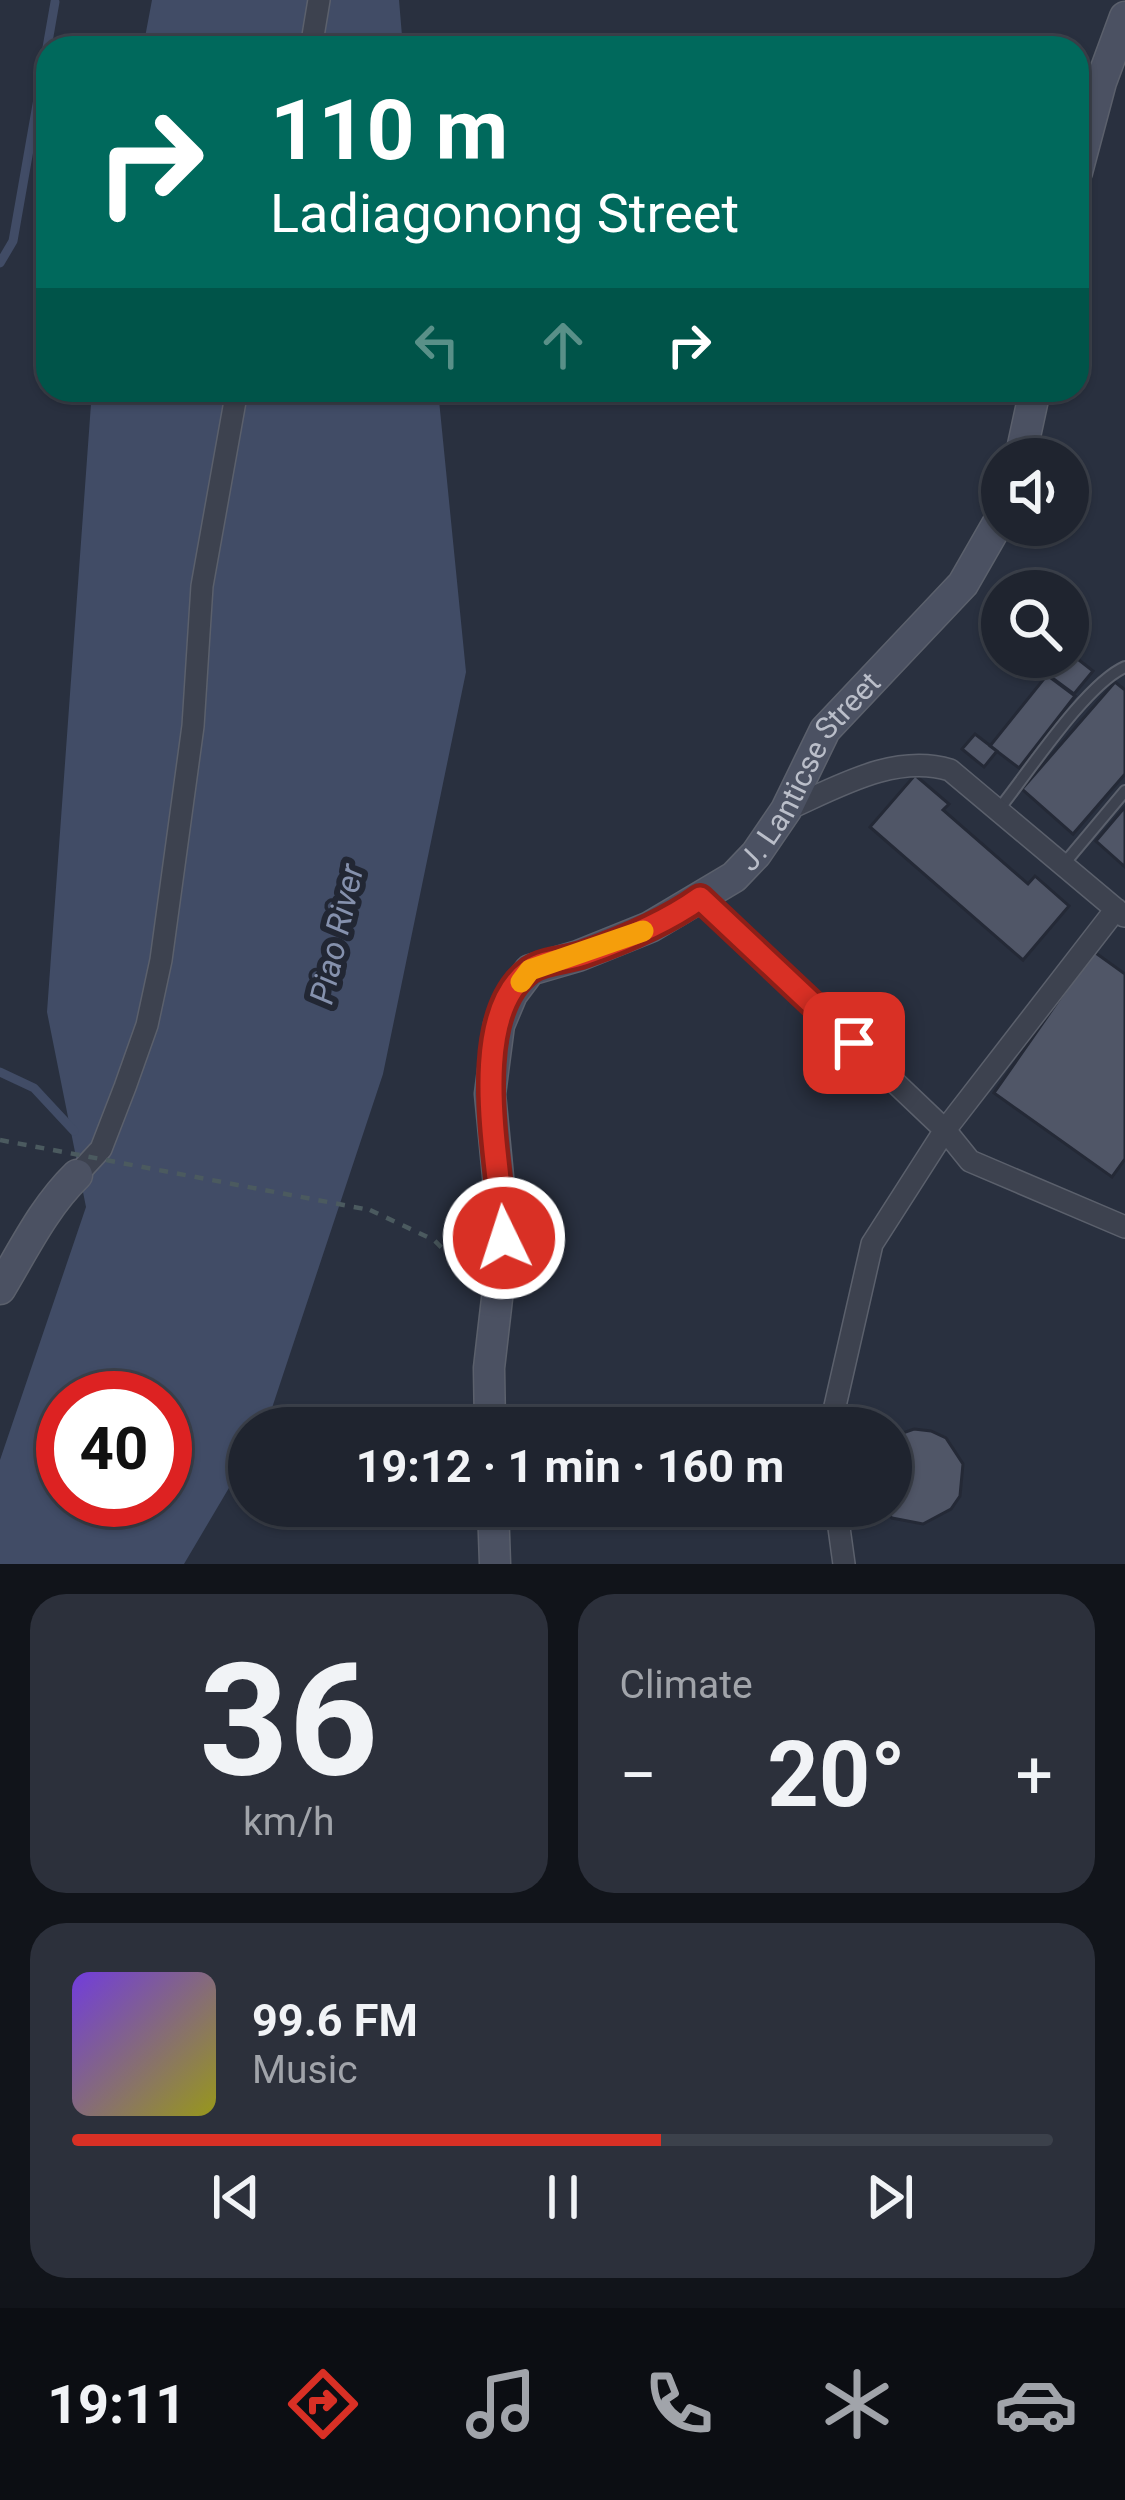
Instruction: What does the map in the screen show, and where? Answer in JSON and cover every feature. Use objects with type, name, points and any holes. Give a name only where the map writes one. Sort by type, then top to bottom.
[{"type":"street","points":[[313,36],[319,0]]},
{"type":"street","points":[[1089,136],[1123,35]]},
{"type":"street","points":[[0,1289],[40,1222],[101,1149],[147,1025],[161,960],[190,745],[202,586],[235,402]]},
{"type":"street","points":[[1025,438],[1032,402]]},
{"type":"street","name":"J. Lanticse Street","points":[[490,1407],[489,1368],[504,1238],[490,1094],[499,1025],[512,994],[530,970],[626,938],[734,877],[786,810],[825,730],[963,584],[985,546]]},
{"type":"street","points":[[786,810],[856,779],[899,766],[931,764],[950,770],[1063,866],[1119,905],[945,1130],[872,1244],[835,1407]]},
{"type":"street","points":[[700,898],[945,1130],[970,1161],[1125,1227]]},
{"type":"street","points":[[494,1527],[495,1564]]},
{"type":"street","points":[[839,1527],[844,1564]]},
{"type":"lane","points":[[997,812],[1094,691],[1125,667]]},
{"type":"lane","points":[[1063,866],[1125,791]]},
{"type":"path","points":[[0,1140],[370,1210],[434,1240],[496,1302]]},
{"type":"water","points":[[152,0],[399,0],[402,36],[145,36]]},
{"type":"water","name":"Piao River","points":[[91,402],[439,402],[466,672],[383,1074],[272,1407],[228,1407],[228,1490],[184,1564],[0,1564],[0,1460],[86,1207],[47,1012]]},
{"type":"building","points":[[1045,678],[1075,696],[1019,768],[990,746]]},
{"type":"building","points":[[1052,678],[1087,678],[1074,694]]},
{"type":"building","points":[[1115,682],[1125,690],[1125,774],[1073,834],[1022,789]]},
{"type":"building","points":[[975,734],[997,751],[984,767],[962,749]]},
{"type":"building","points":[[915,775],[949,804],[943,810],[1028,884],[1035,876],[1069,906],[1023,960],[870,827]]},
{"type":"building","points":[[1125,807],[1125,867],[1096,841]]},
{"type":"building","points":[[1093,951],[1125,974],[1125,1159],[1112,1177],[994,1093]]},
{"type":"building","points":[[912,1430],[946,1438],[963,1464],[960,1496],[951,1509],[923,1524],[912,1522]]},
{"type":"waterway","points":[[49,36],[55,2]]},
{"type":"waterway","points":[[0,263],[13,241],[36,110]]},
{"type":"waterway","points":[[0,1072],[34,1088],[74,1131]]},
{"type":"slow traffic","points":[[521,982],[530,970],[643,931]]},
{"type":"route","points":[[504,1238],[492,1135],[492,1059],[512,994],[530,970],[626,938],[700,898],[854,1043]]}]
